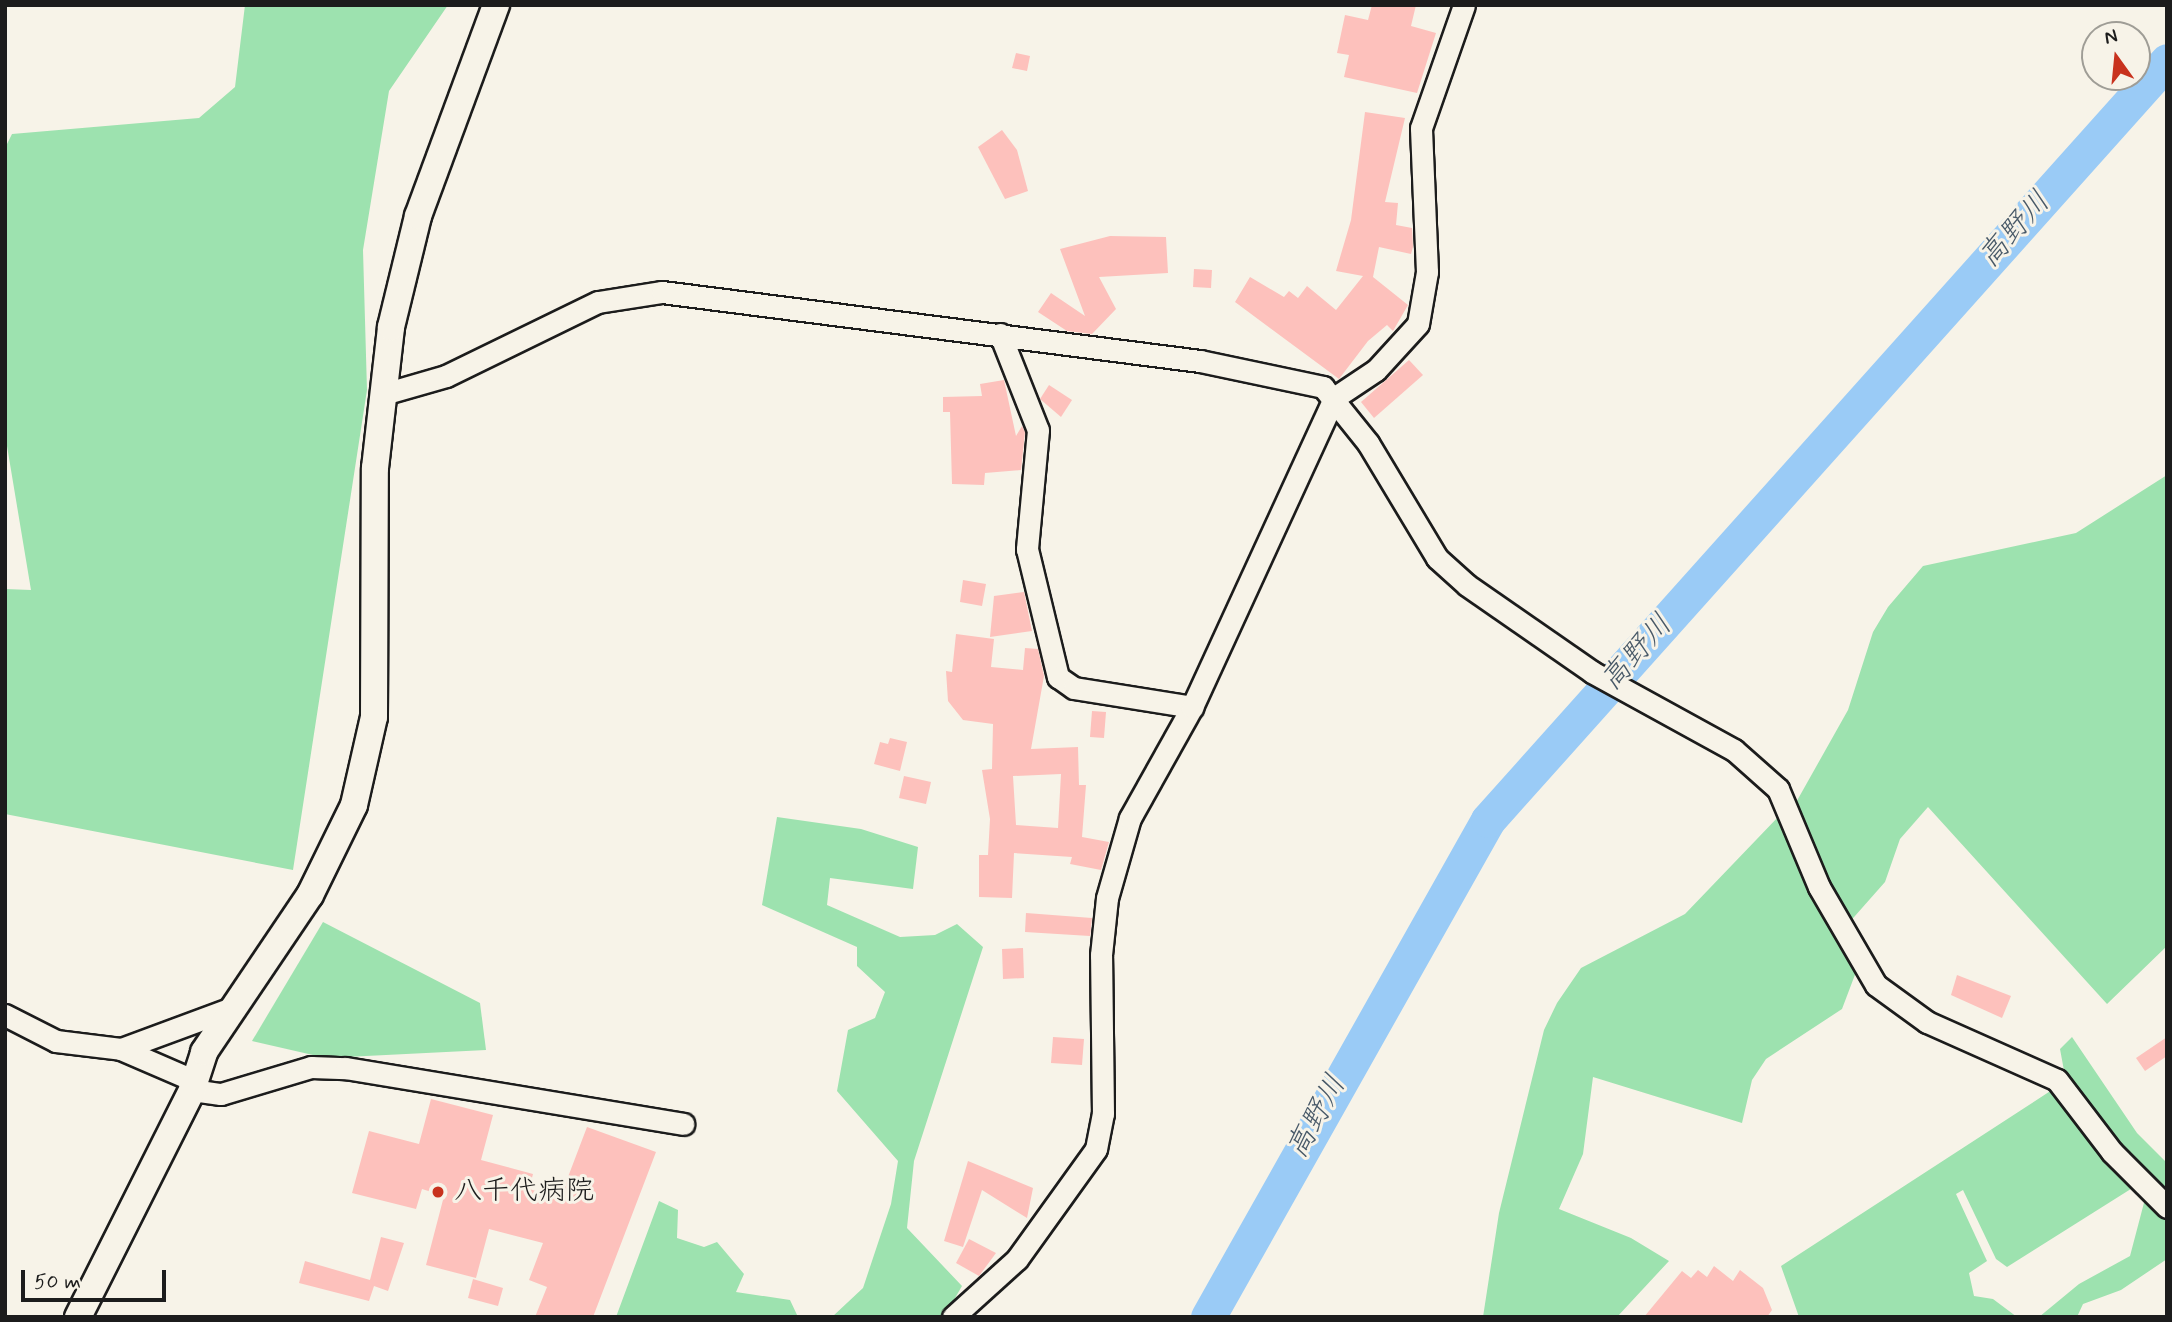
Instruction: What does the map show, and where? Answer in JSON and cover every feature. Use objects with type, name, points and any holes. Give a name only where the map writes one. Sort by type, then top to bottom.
[{"type":"street","points":[[78,1317],[194,1086],[229,1009],[310,895],[354,805],[374,717],[375,468],[387,393],[391,327],[418,216],[496,5]]},
{"type":"street","points":[[953,1317],[1017,1259],[1096,1149],[1103,1114],[1101,954],[1107,898],[1130,818],[1192,707],[1334,398],[1406,341],[1426,300],[1421,128],[1464,5]]},
{"type":"street","points":[[387,393],[446,376],[598,302],[662,292],[1000,334],[1293,377],[1334,398],[1437,558],[1592,672],[1734,750],[1778,789],[1819,887],[1876,985],[1927,1022],[2057,1080],[2112,1152],[2167,1207]]},
{"type":"street","points":[[1000,334],[1038,430],[1027,549],[1058,677],[1074,688],[1192,707]]},
{"type":"street","points":[[121,1049],[229,1009]]},
{"type":"street","points":[[5,1015],[56,1041],[121,1049],[194,1086],[221,1094],[311,1068],[346,1068],[683,1124]]},
{"type":"green space","points":[[245,5],[448,5],[389,91],[363,250],[367,390],[293,870],[5,814],[5,589],[31,590],[5,434],[5,148],[12,134],[199,118],[235,87]]},
{"type":"green space","points":[[2167,475],[2167,946],[2107,1004],[1928,807],[1900,839],[1885,882],[1847,925],[1794,806],[1848,710],[1873,632],[1888,607],[1923,566],[2076,533]]},
{"type":"green space","points":[[1781,814],[1856,972],[1842,1009],[1766,1059],[1752,1080],[1742,1123],[1593,1077],[1583,1154],[1559,1209],[1631,1238],[1669,1261],[1617,1317],[1483,1317],[1499,1213],[1544,1030],[1557,1003],[1581,968],[1685,914]]},
{"type":"green space","points":[[777,817],[861,829],[918,847],[913,889],[830,878],[827,905],[900,937],[935,935],[957,924],[983,947],[914,1161],[907,1228],[962,1286],[944,1317],[832,1317],[863,1288],[891,1204],[898,1161],[837,1091],[848,1030],[875,1018],[885,992],[857,966],[857,947],[762,905]]},
{"type":"green space","points":[[323,922],[480,1003],[486,1050],[326,1058],[252,1041]]},
{"type":"green space","points":[[2072,1037],[2137,1133],[2167,1163],[2167,1197],[2119,1149],[2065,1076],[2060,1049]]},
{"type":"green space","points":[[2055,1088],[2134,1187],[2007,1267],[1996,1259],[1963,1190],[1956,1194],[1987,1261],[1969,1273],[1974,1296],[1993,1299],[2017,1317],[1799,1317],[1781,1266]]},
{"type":"green space","points":[[2145,1199],[2167,1218],[2167,1259],[2121,1290],[2083,1304],[2077,1317],[2039,1317],[2079,1284],[2130,1256]]},
{"type":"green space","points":[[659,1201],[678,1210],[677,1238],[704,1247],[717,1242],[744,1274],[736,1292],[790,1300],[798,1317],[616,1317]]},
{"type":"building","points":[[1372,5],[1416,5],[1411,26],[1436,33],[1417,93],[1344,77],[1349,55],[1337,53],[1345,15],[1368,20]]},
{"type":"building","points":[[1016,53],[1030,56],[1027,71],[1012,68]]},
{"type":"building","points":[[1365,112],[1405,118],[1385,202],[1398,203],[1396,225],[1412,228],[1413,247],[1411,254],[1379,247],[1373,277],[1408,305],[1393,331],[1387,325],[1368,341],[1339,379],[1235,302],[1250,277],[1284,297],[1289,291],[1298,298],[1307,286],[1336,310],[1363,276],[1336,271],[1351,220]]},
{"type":"building","points":[[1002,130],[1017,150],[1028,191],[1005,199],[978,147]]},
{"type":"building","points":[[1110,236],[1166,237],[1168,273],[1099,277],[1116,309],[1092,334],[1067,331],[1038,312],[1051,293],[1085,316],[1060,249]]},
{"type":"building","points":[[1194,269],[1212,270],[1211,288],[1193,287]]},
{"type":"building","points":[[1409,360],[1423,375],[1374,418],[1361,402]]},
{"type":"building","points":[[1004,380],[1016,436],[1022,426],[1025,432],[1021,470],[985,473],[984,485],[952,484],[950,412],[943,412],[943,397],[982,396],[980,384]]},
{"type":"building","points":[[1049,385],[1072,400],[1061,417],[1040,399]]},
{"type":"building","points":[[963,580],[986,584],[982,606],[960,602]]},
{"type":"building","points":[[1024,592],[1032,631],[990,637],[994,596]]},
{"type":"building","points":[[956,634],[994,639],[991,667],[1023,670],[1025,648],[1038,649],[1044,676],[1031,749],[1078,747],[1079,785],[1086,785],[1082,837],[1109,842],[1101,870],[1070,864],[1072,857],[1014,853],[1012,898],[979,897],[979,855],[988,855],[990,819],[982,770],[992,769],[993,724],[963,720],[948,701],[946,671],[952,672]],"holes":[[[1061,774],[1058,828],[1016,825],[1013,776]]]},
{"type":"building","points":[[1092,711],[1106,712],[1104,738],[1090,737]]},
{"type":"building","points":[[890,738],[907,742],[900,771],[874,764],[880,742],[888,744]]},
{"type":"building","points":[[904,776],[931,782],[926,804],[899,798]]},
{"type":"building","points":[[1026,913],[1092,918],[1090,936],[1025,932]]},
{"type":"building","points":[[1023,948],[1024,978],[1003,979],[1002,949]]},
{"type":"building","points":[[1957,975],[2011,996],[2002,1018],[1951,995]]},
{"type":"building","points":[[1053,1037],[1084,1039],[1082,1065],[1051,1063]]},
{"type":"building","points":[[2167,1037],[2167,1056],[2145,1071],[2136,1058]]},
{"type":"building","points":[[431,1099],[493,1115],[481,1160],[533,1174],[529,1189],[560,1198],[587,1127],[656,1152],[593,1317],[535,1317],[547,1287],[529,1280],[543,1243],[489,1229],[476,1278],[426,1265],[444,1196],[422,1189],[416,1209],[352,1193],[369,1131],[419,1144]]},
{"type":"building","points":[[968,1161],[1033,1188],[1027,1218],[982,1190],[963,1247],[944,1241]]},
{"type":"building","points":[[381,1237],[404,1243],[388,1291],[374,1286],[369,1301],[299,1283],[305,1261],[370,1280]]},
{"type":"building","points":[[969,1239],[996,1253],[979,1276],[956,1263]]},
{"type":"building","points":[[1714,1266],[1733,1281],[1740,1270],[1763,1288],[1772,1310],[1767,1317],[1644,1317],[1682,1271],[1691,1278],[1698,1270],[1707,1277]]},
{"type":"building","points":[[473,1279],[503,1288],[498,1306],[468,1298]]},
{"type":"waterway","name":"高野川","points":[[1208,1317],[1488,820],[2167,61]]},
{"type":"place","name":"八千代病院","points":[[438,1192]]}]
